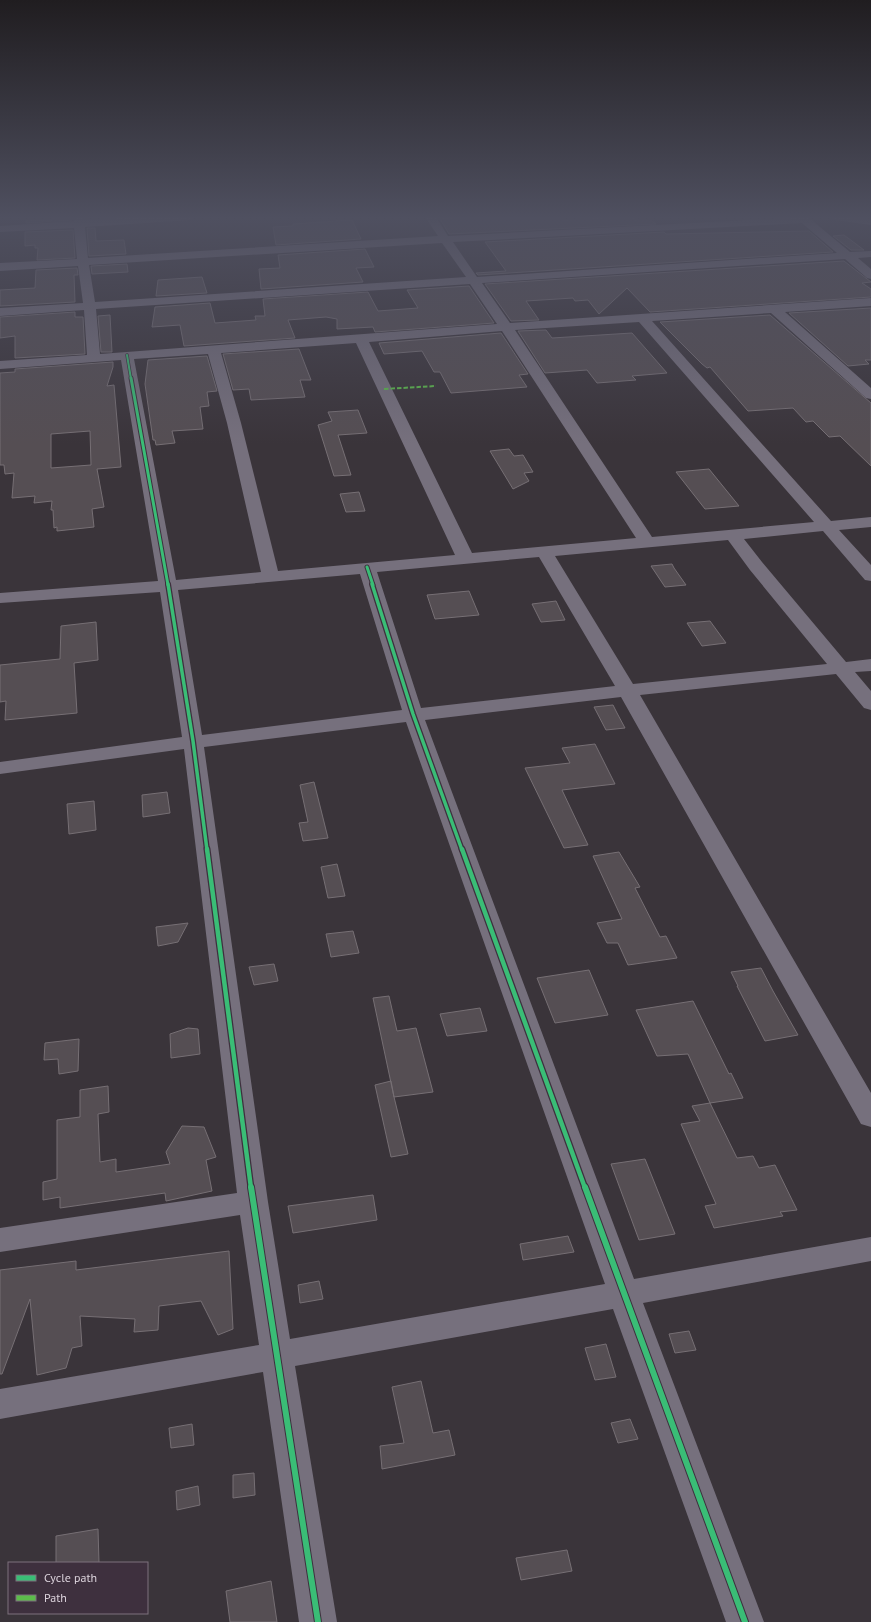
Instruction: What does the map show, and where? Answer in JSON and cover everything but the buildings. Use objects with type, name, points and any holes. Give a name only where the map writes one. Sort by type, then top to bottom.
[{"type":"street","points":[[88,293],[94,357]]},
{"type":"street","points":[[0,312],[293,293]]},
{"type":"street","points":[[483,293],[647,542]]},
{"type":"street","points":[[0,365],[127,354],[361,339],[506,327],[871,302]]},
{"type":"street","points":[[774,309],[871,395]]},
{"type":"street","points":[[643,318],[829,526],[871,576]]},
{"type":"street","points":[[361,339],[466,559]]},
{"type":"street","points":[[213,348],[234,423],[271,577]]},
{"type":"street","points":[[127,354],[168,586],[193,741],[253,1202],[278,1355],[318,1622]]},
{"type":"street","points":[[0,598],[168,586],[871,522]]},
{"type":"street","points":[[733,535],[756,566],[871,704]]},
{"type":"street","points":[[544,552],[694,806],[871,1118]]},
{"type":"street","points":[[367,567],[413,714],[624,1295],[745,1622]]},
{"type":"street","points":[[0,768],[193,741],[413,714],[871,665]]},
{"type":"street","points":[[0,1240],[253,1202]]},
{"type":"street","points":[[0,1404],[624,1295],[871,1249]]},
{"type":"marked path","points":[[384,389],[436,386]]},
{"type":"cycle path","points":[[127,355],[168,586],[193,741],[253,1202],[318,1622]]},
{"type":"cycle path","points":[[367,567],[413,714],[624,1295],[745,1622]]}]
